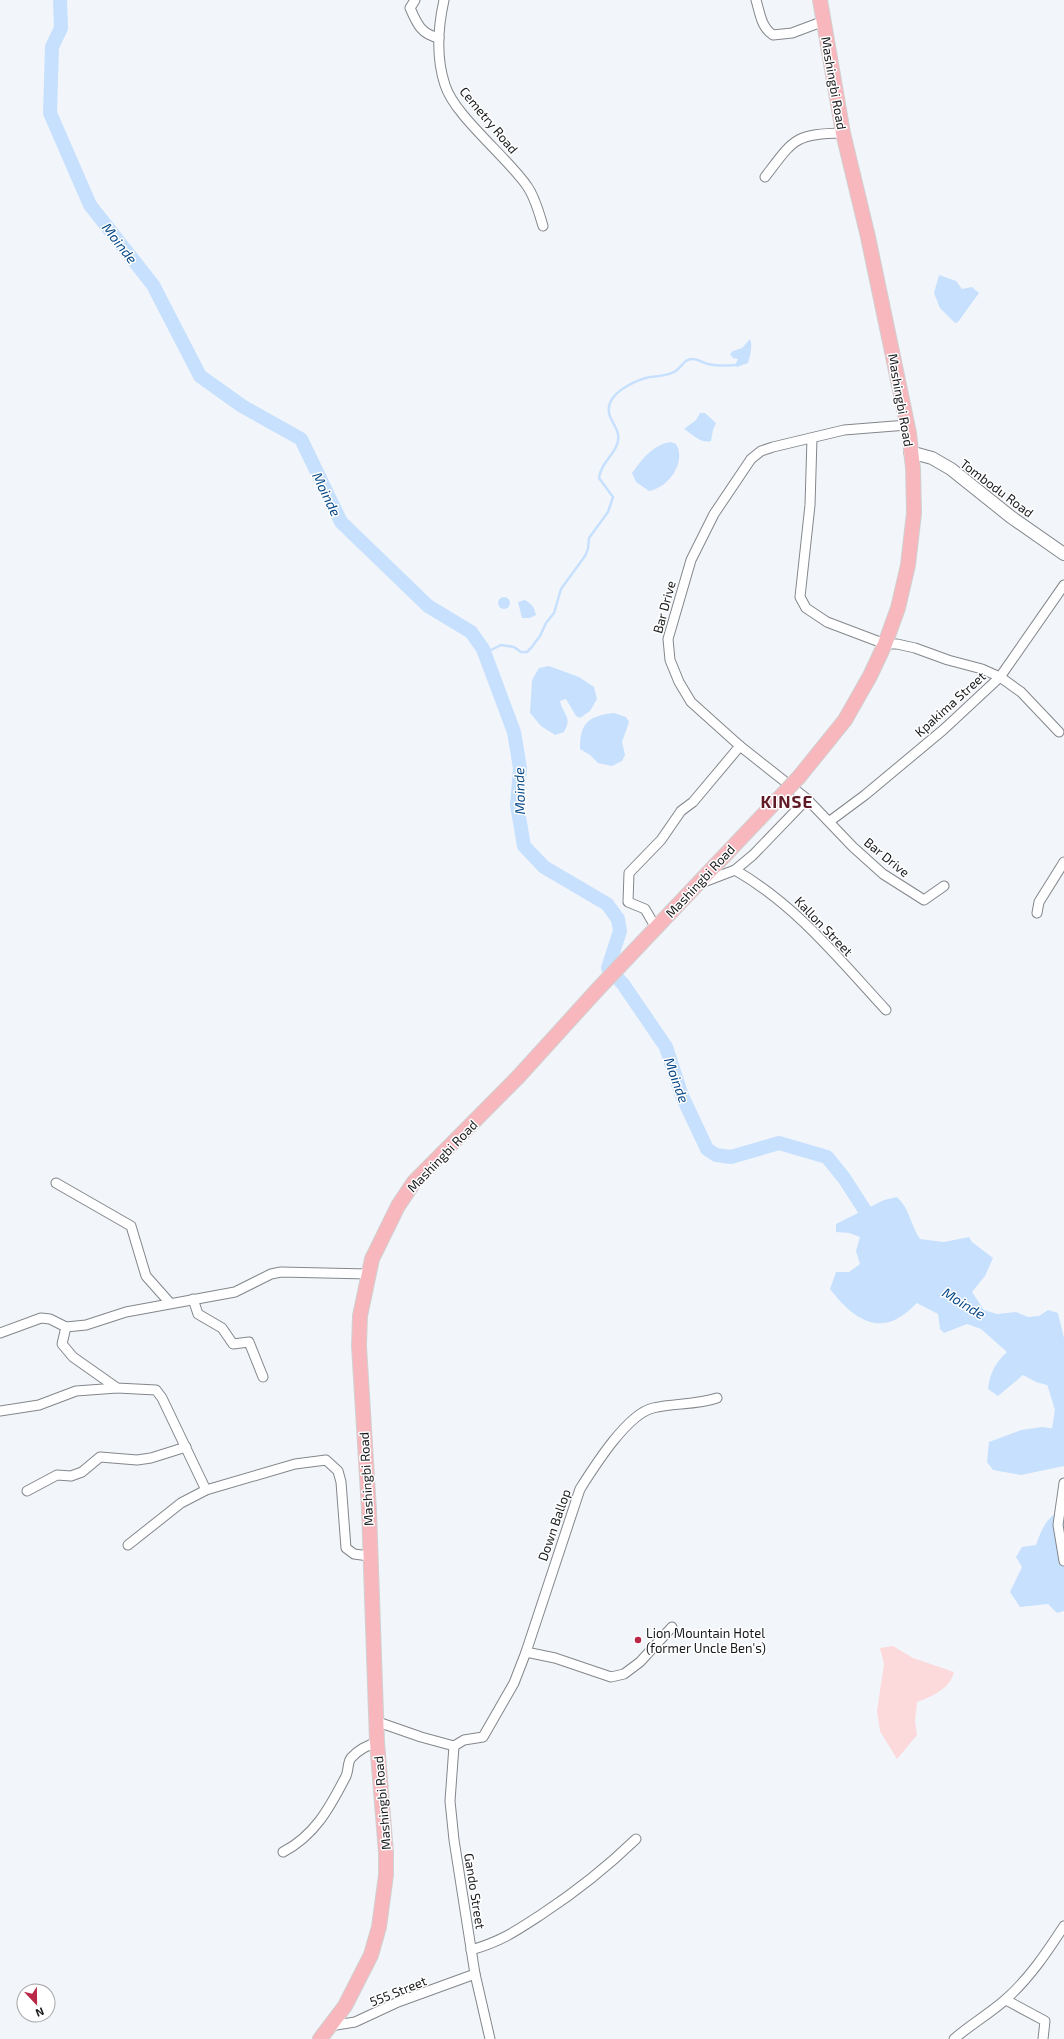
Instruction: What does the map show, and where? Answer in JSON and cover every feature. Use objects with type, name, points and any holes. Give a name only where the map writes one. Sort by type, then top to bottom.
[{"type":"main road","name":"Mashingbi Road","points":[[320,2039],[330,2026],[362,1974],[371,1955],[379,1928],[386,1875],[386,1853],[377,1742],[378,1722],[369,1556],[369,1510],[360,1346],[360,1316],[372,1259],[398,1206],[414,1182],[514,1081],[598,989],[799,777],[845,720],[870,676],[885,644],[898,608],[908,565],[914,513],[913,468],[907,425],[868,237],[843,133],[820,0]]},
{"type":"main road","name":"Tombodu Road","points":[[910,452],[932,458],[950,469],[1011,516],[1064,554]]},
{"type":"street","points":[[415,0],[410,8],[416,23],[428,35],[440,38]]},
{"type":"street","name":"Cemetry Road","points":[[444,0],[440,19],[441,65],[443,79],[453,101],[504,158],[528,188],[544,226]]},
{"type":"street","points":[[756,0],[762,23],[773,35],[792,33],[824,21]]},
{"type":"street","points":[[765,177],[786,149],[797,139],[816,134],[843,133]]},
{"type":"street","name":"Bar Drive","points":[[907,425],[844,430],[761,451],[751,459],[739,474],[714,514],[691,560],[668,639],[670,660],[679,682],[691,702],[740,746],[807,799],[883,874],[924,900],[944,886]]},
{"type":"street","points":[[812,438],[810,505],[800,597],[802,604],[812,614],[827,622],[885,644],[897,644],[915,648],[948,660],[982,669],[1000,677],[1021,692],[1059,732]]},
{"type":"street","name":"Kpakima Street","points":[[830,821],[882,782],[943,730],[1000,677],[1064,585]]},
{"type":"street","points":[[656,928],[645,909],[628,902],[629,873],[661,840],[681,811],[692,802],[740,746]]},
{"type":"street","points":[[699,883],[735,870],[752,855],[807,799]]},
{"type":"street","points":[[1037,913],[1042,898],[1064,862]]},
{"type":"street","name":"Kallon Street","points":[[735,870],[752,880],[782,902],[825,943],[886,1010]]},
{"type":"street","points":[[56,1183],[131,1226],[146,1276],[170,1303]]},
{"type":"street","points":[[0,1332],[41,1318],[66,1327],[86,1325],[126,1312],[235,1292],[271,1274],[281,1272],[368,1274]]},
{"type":"street","points":[[193,1299],[198,1314],[222,1328],[233,1344],[249,1342],[263,1377]]},
{"type":"street","points":[[66,1327],[62,1344],[73,1357],[118,1388]]},
{"type":"street","points":[[0,1411],[39,1406],[76,1391],[118,1388],[156,1390],[162,1398],[206,1490]]},
{"type":"street","name":"Down Ballop","points":[[454,1746],[464,1740],[483,1737],[488,1731],[514,1683],[526,1652],[580,1489],[608,1448],[636,1417],[646,1411],[670,1405],[705,1402],[717,1398]]},
{"type":"street","points":[[27,1491],[57,1475],[71,1476],[82,1472],[100,1457],[137,1460],[151,1458],[186,1447]]},
{"type":"street","points":[[128,1545],[180,1503],[206,1490],[296,1464],[326,1460],[338,1471],[341,1482],[346,1548],[354,1554],[369,1556]]},
{"type":"street","points":[[1064,1483],[1058,1525],[1064,1561]]},
{"type":"street","points":[[526,1652],[555,1658],[612,1677],[624,1674],[640,1662],[672,1627]]},
{"type":"street","points":[[378,1722],[421,1737],[454,1746]]},
{"type":"street","points":[[283,1852],[299,1844],[314,1829],[347,1776],[350,1759],[361,1748],[377,1742]]},
{"type":"street","name":"Gando Street","points":[[454,1746],[450,1801],[475,1974],[490,2039]]},
{"type":"street","points":[[471,1950],[494,1944],[512,1934],[573,1893],[604,1869],[636,1839]]},
{"type":"street","points":[[954,2039],[1006,2000],[1045,1956],[1064,1926]]},
{"type":"street","name":"555 Street","points":[[330,2026],[355,2022],[398,2002],[475,1974]]},
{"type":"street","points":[[1006,2000],[1044,2021],[1043,2039]]},
{"type":"shaded area","points":[[893,1646],[913,1658],[954,1672],[952,1678],[944,1688],[934,1695],[917,1702],[915,1721],[917,1735],[897,1759],[880,1731],[877,1711],[884,1664],[880,1648]]},
{"type":"water","points":[[939,275],[956,281],[962,289],[972,287],[979,293],[958,322],[955,323],[940,308],[934,293]]},
{"type":"water","points":[[750,339],[751,347],[748,363],[737,367],[735,365],[738,359],[733,358],[730,354],[733,351],[742,348]]},
{"type":"water","points":[[700,413],[705,413],[716,423],[711,441],[707,442],[700,440],[684,429],[696,420]]},
{"type":"water","points":[[670,442],[676,444],[679,451],[679,459],[674,473],[663,485],[649,491],[636,482],[632,473],[648,453],[658,446]]},
{"type":"water","points":[[502,597],[506,597],[510,603],[506,609],[502,609],[498,605],[498,601]]},
{"type":"water","points":[[525,600],[532,606],[536,615],[530,618],[522,618],[518,602]]},
{"type":"water","points":[[549,666],[579,677],[594,687],[597,699],[590,711],[580,718],[576,716],[566,699],[560,701],[568,723],[564,732],[555,735],[541,726],[530,713],[532,680],[539,668]]},
{"type":"water","points":[[614,713],[626,717],[629,722],[622,742],[625,755],[622,761],[612,766],[598,763],[590,755],[580,749],[580,740],[587,722],[598,716]]},
{"type":"water","points":[[897,1197],[905,1207],[920,1239],[944,1242],[969,1237],[972,1242],[993,1258],[985,1276],[972,1292],[984,1310],[997,1314],[1016,1312],[1028,1317],[1039,1316],[1048,1310],[1058,1313],[1064,1338],[1064,1393],[1061,1389],[1036,1382],[1023,1375],[998,1396],[988,1389],[989,1383],[992,1373],[999,1360],[1007,1352],[981,1329],[967,1324],[944,1333],[940,1329],[938,1314],[917,1303],[905,1314],[892,1321],[881,1323],[871,1322],[853,1313],[830,1289],[836,1272],[849,1272],[860,1264],[856,1251],[860,1237],[849,1233],[836,1232],[836,1224],[884,1200]]},
{"type":"water","points":[[1042,1427],[1064,1430],[1064,1466],[1021,1475],[993,1470],[987,1462],[989,1442],[1021,1430]]},
{"type":"water","points":[[1064,1509],[1064,1611],[1057,1613],[1048,1604],[1020,1607],[1010,1592],[1022,1567],[1016,1557],[1022,1547],[1036,1545],[1049,1519]]},
{"type":"waterway","name":"Moinde","points":[[60,0],[61,28],[52,47],[50,113],[90,205],[153,285],[200,376],[242,406],[301,439],[341,522],[428,606],[471,632],[483,649],[514,732],[520,768],[517,805],[524,846],[544,867],[607,904],[618,919],[620,931],[608,968],[623,984],[666,1047],[682,1096],[707,1149],[716,1155],[731,1157],[779,1143],[827,1157],[844,1178],[864,1209],[871,1227]]},
{"type":"waterway","points":[[485,653],[501,645],[514,647],[521,652],[527,652],[531,648],[554,613],[561,589],[585,556],[588,549],[589,538],[608,512],[613,497],[599,478],[600,472],[617,446],[617,431],[609,413],[610,403],[616,394],[639,380],[665,375],[676,371],[690,359],[715,365],[735,365]]},
{"type":"waterway","name":"Moinde","points":[[1050,1370],[1062,1409],[1056,1450],[1064,1457]]},
{"type":"place","name":"Lion Mountain Hotel (former Uncle Ben's)","points":[[638,1640]]},
{"type":"district","name":"KINSE","points":[[787,801]]}]
